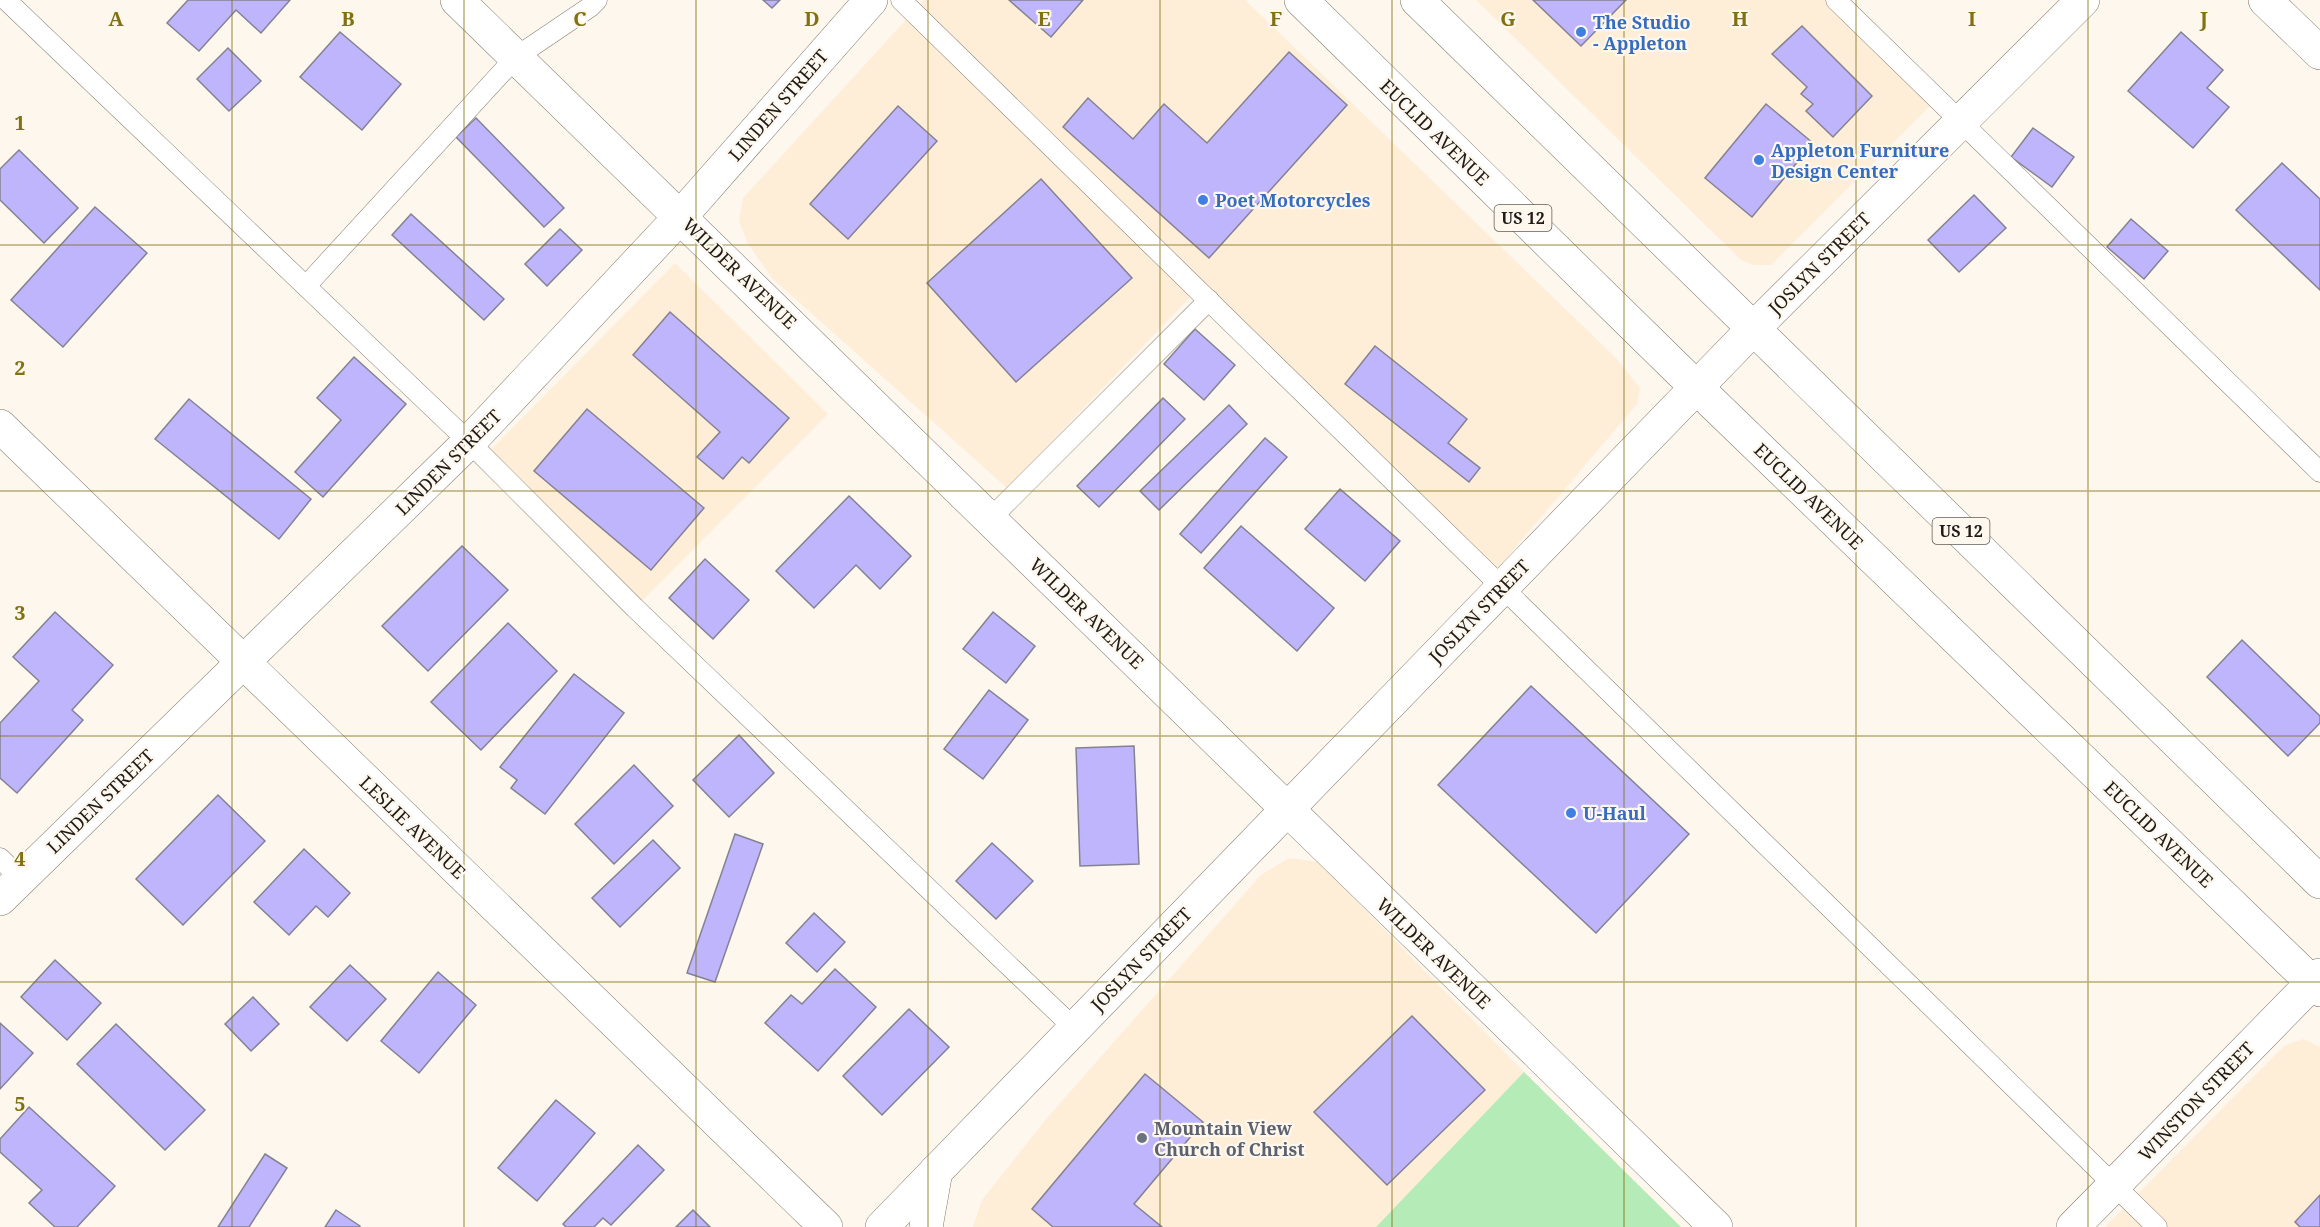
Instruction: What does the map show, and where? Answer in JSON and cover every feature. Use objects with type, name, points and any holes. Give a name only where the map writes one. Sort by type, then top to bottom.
[{"type":"main road","name":"WILDER AVENUE","points":[[457,0],[1716,1227]]},
{"type":"main road","name":"LINDEN STREET","points":[[7,879],[243,662],[469,442],[681,216],[871,0]]},
{"type":"main road","name":"EUCLID AVENUE","points":[[1301,0],[1696,387],[2318,982]]},
{"type":"main road","name":"US 12","points":[[1417,0],[2320,882]]},
{"type":"main road","name":"JOSLYN STREET","points":[[882,1227],[1696,387],[2083,0]]},
{"type":"main road","points":[[2265,0],[2320,53]]},
{"type":"main road","name":"LESLIE AVENUE","points":[[0,426],[826,1227]]},
{"type":"main road","name":"WINSTON STREET","points":[[2073,1227],[2318,982]]},
{"type":"main road","points":[[926,1227],[936,1171]]},
{"type":"lane","points":[[6,0],[469,442],[635,608],[1074,1028]]},
{"type":"lane","points":[[306,286],[516,57],[597,0]]},
{"type":"lane","points":[[902,0],[2157,1227]]},
{"type":"lane","points":[[1836,0],[2320,472]]},
{"type":"lane","points":[[990,519],[1209,300]]},
{"type":"shaded area","points":[[924,0],[1245,0],[1616,358],[1640,388],[1637,404],[1492,575],[1198,289],[1007,488],[772,278],[748,244],[739,221],[743,198]]},
{"type":"shaded area","points":[[1476,0],[1837,0],[1938,98],[1771,265],[1754,265],[1741,260]]},
{"type":"shaded area","points":[[675,263],[828,414],[635,608],[483,458]]},
{"type":"shaded area","points":[[1289,858],[1318,862],[1524,1072],[1376,1227],[973,1227],[982,1200],[1047,1118],[1261,875]]},
{"type":"shaded area","points":[[2303,1039],[2320,1047],[2320,1227],[2105,1227],[2284,1046]]},
{"type":"green space","points":[[1524,1072],[1681,1227],[1376,1227]]},
{"type":"building","points":[[188,0],[290,0],[261,33],[236,10],[199,51],[167,23]]},
{"type":"building","points":[[763,0],[780,0],[772,8]]},
{"type":"building","points":[[1009,0],[1083,0],[1051,37]]},
{"type":"building","name":"The Studio - Appleton","points":[[1533,0],[1626,0],[1581,46]]},
{"type":"building","points":[[1802,26],[1872,96],[1833,137],[1806,111],[1813,104],[1801,94],[1807,87],[1772,54]]},
{"type":"building","points":[[340,32],[401,84],[362,130],[300,77]]},
{"type":"building","points":[[2181,32],[2223,70],[2207,88],[2229,107],[2193,148],[2128,91]]},
{"type":"building","points":[[228,48],[261,81],[229,111],[197,79]]},
{"type":"building","name":"Poet Motorcycles","points":[[1289,52],[1347,105],[1209,258],[1063,127],[1088,98],[1133,139],[1164,104],[1207,143]]},
{"type":"building","name":"Appleton Furniture Design Center","points":[[1766,104],[1813,143],[1752,217],[1705,178]]},
{"type":"building","points":[[898,106],[937,141],[848,239],[810,204]]},
{"type":"building","points":[[476,118],[564,208],[544,227],[456,137]]},
{"type":"building","points":[[2033,128],[2074,157],[2052,187],[2011,157]]},
{"type":"building","points":[[19,150],[78,208],[44,243],[0,200],[0,169]]},
{"type":"building","points":[[2282,163],[2320,199],[2320,290],[2236,210]]},
{"type":"building","points":[[1041,179],[1132,278],[1016,382],[927,283]]},
{"type":"building","points":[[1974,195],[2006,228],[1959,272],[1928,240]]},
{"type":"building","points":[[95,207],[147,253],[63,347],[11,300]]},
{"type":"building","points":[[411,214],[504,299],[484,320],[392,235]]},
{"type":"building","points":[[2131,219],[2168,251],[2144,279],[2107,247]]},
{"type":"building","points":[[560,229],[582,250],[547,286],[525,264]]},
{"type":"building","points":[[670,312],[789,418],[749,463],[742,457],[723,479],[697,457],[720,432],[633,355]]},
{"type":"building","points":[[1195,329],[1235,365],[1204,400],[1164,364]]},
{"type":"building","points":[[1375,346],[1467,419],[1448,443],[1480,468],[1469,482],[1345,384]]},
{"type":"building","points":[[354,357],[406,404],[323,497],[295,472],[341,420],[317,398]]},
{"type":"building","points":[[1163,398],[1185,419],[1099,507],[1077,486]]},
{"type":"building","points":[[189,399],[311,499],[279,539],[155,439]]},
{"type":"building","points":[[1229,405],[1247,424],[1159,510],[1140,491]]},
{"type":"building","points":[[587,409],[704,508],[651,570],[534,471]]},
{"type":"building","points":[[1265,438],[1287,457],[1201,553],[1180,534]]},
{"type":"building","points":[[1340,489],[1400,541],[1365,581],[1305,529]]},
{"type":"building","points":[[849,496],[911,556],[880,589],[856,565],[814,608],[776,571]]},
{"type":"building","points":[[1241,526],[1334,608],[1297,651],[1204,568]]},
{"type":"building","points":[[462,546],[508,590],[428,671],[382,626]]},
{"type":"building","points":[[705,559],[749,600],[713,639],[669,598]]},
{"type":"building","points":[[55,612],[113,665],[72,710],[83,720],[17,793],[0,778],[0,723],[39,681],[13,657]]},
{"type":"building","points":[[993,612],[1035,646],[1006,683],[963,649]]},
{"type":"building","points":[[508,623],[557,671],[481,750],[431,702]]},
{"type":"building","points":[[2242,640],[2320,716],[2320,723],[2288,756],[2207,677]]},
{"type":"building","points":[[574,674],[624,713],[545,814],[511,788],[517,780],[500,767]]},
{"type":"building","points":[[1531,686],[1689,834],[1596,933],[1438,785]]},
{"type":"building","points":[[989,690],[1028,720],[983,779],[944,749]]},
{"type":"building","points":[[739,735],[774,773],[729,817],[693,780]]},
{"type":"building","points":[[1134,746],[1139,864],[1080,866],[1076,748]]},
{"type":"building","points":[[634,765],[673,806],[614,864],[575,824]]},
{"type":"building","points":[[218,795],[265,841],[183,925],[136,879]]},
{"type":"building","points":[[735,834],[763,844],[715,982],[687,973]]},
{"type":"building","points":[[653,840],[680,868],[620,927],[592,898]]},
{"type":"building","points":[[992,843],[1033,881],[996,919],[956,881]]},
{"type":"building","points":[[304,849],[350,893],[328,917],[316,906],[289,935],[254,902]]},
{"type":"building","points":[[814,913],[845,942],[817,972],[786,943]]},
{"type":"building","points":[[55,960],[101,1003],[67,1040],[21,997]]},
{"type":"building","points":[[350,965],[386,999],[347,1041],[310,1007]]},
{"type":"building","points":[[835,969],[876,1007],[818,1071],[765,1023],[791,995],[802,1004]]},
{"type":"building","points":[[438,972],[476,1005],[419,1073],[381,1041]]},
{"type":"building","points":[[253,997],[279,1024],[251,1051],[225,1024]]},
{"type":"building","points":[[909,1009],[949,1047],[882,1115],[843,1076]]},
{"type":"building","points":[[1412,1016],[1485,1090],[1387,1185],[1314,1112]]},
{"type":"building","points":[[0,1023],[33,1053],[0,1089]]},
{"type":"building","points":[[116,1024],[205,1110],[165,1150],[77,1064]]},
{"type":"building","points":[[1145,1074],[1203,1122],[1134,1204],[1162,1227],[1053,1227],[1032,1209]]},
{"type":"building","points":[[556,1100],[595,1133],[537,1201],[498,1168]]},
{"type":"building","points":[[29,1107],[115,1186],[77,1227],[55,1227],[29,1203],[42,1190],[0,1152],[0,1139]]},
{"type":"building","points":[[638,1145],[664,1170],[611,1225],[603,1218],[594,1227],[566,1227],[563,1224]]},
{"type":"building","points":[[265,1154],[287,1168],[249,1227],[218,1227]]},
{"type":"building","points":[[2320,1195],[2320,1227],[2300,1227],[2295,1222]]},
{"type":"building","points":[[336,1210],[360,1226],[325,1227]]},
{"type":"building","points":[[693,1210],[710,1227],[676,1227]]},
{"type":"place","name":"The Studio - Appleton","points":[[1581,32]]},
{"type":"place","name":"Appleton Furniture Design Center","points":[[1759,160]]},
{"type":"place","name":"Poet Motorcycles","points":[[1203,200]]},
{"type":"place","name":"U-Haul","points":[[1571,813]]},
{"type":"place","name":"Mountain View Church of Christ","points":[[1142,1138]]}]
